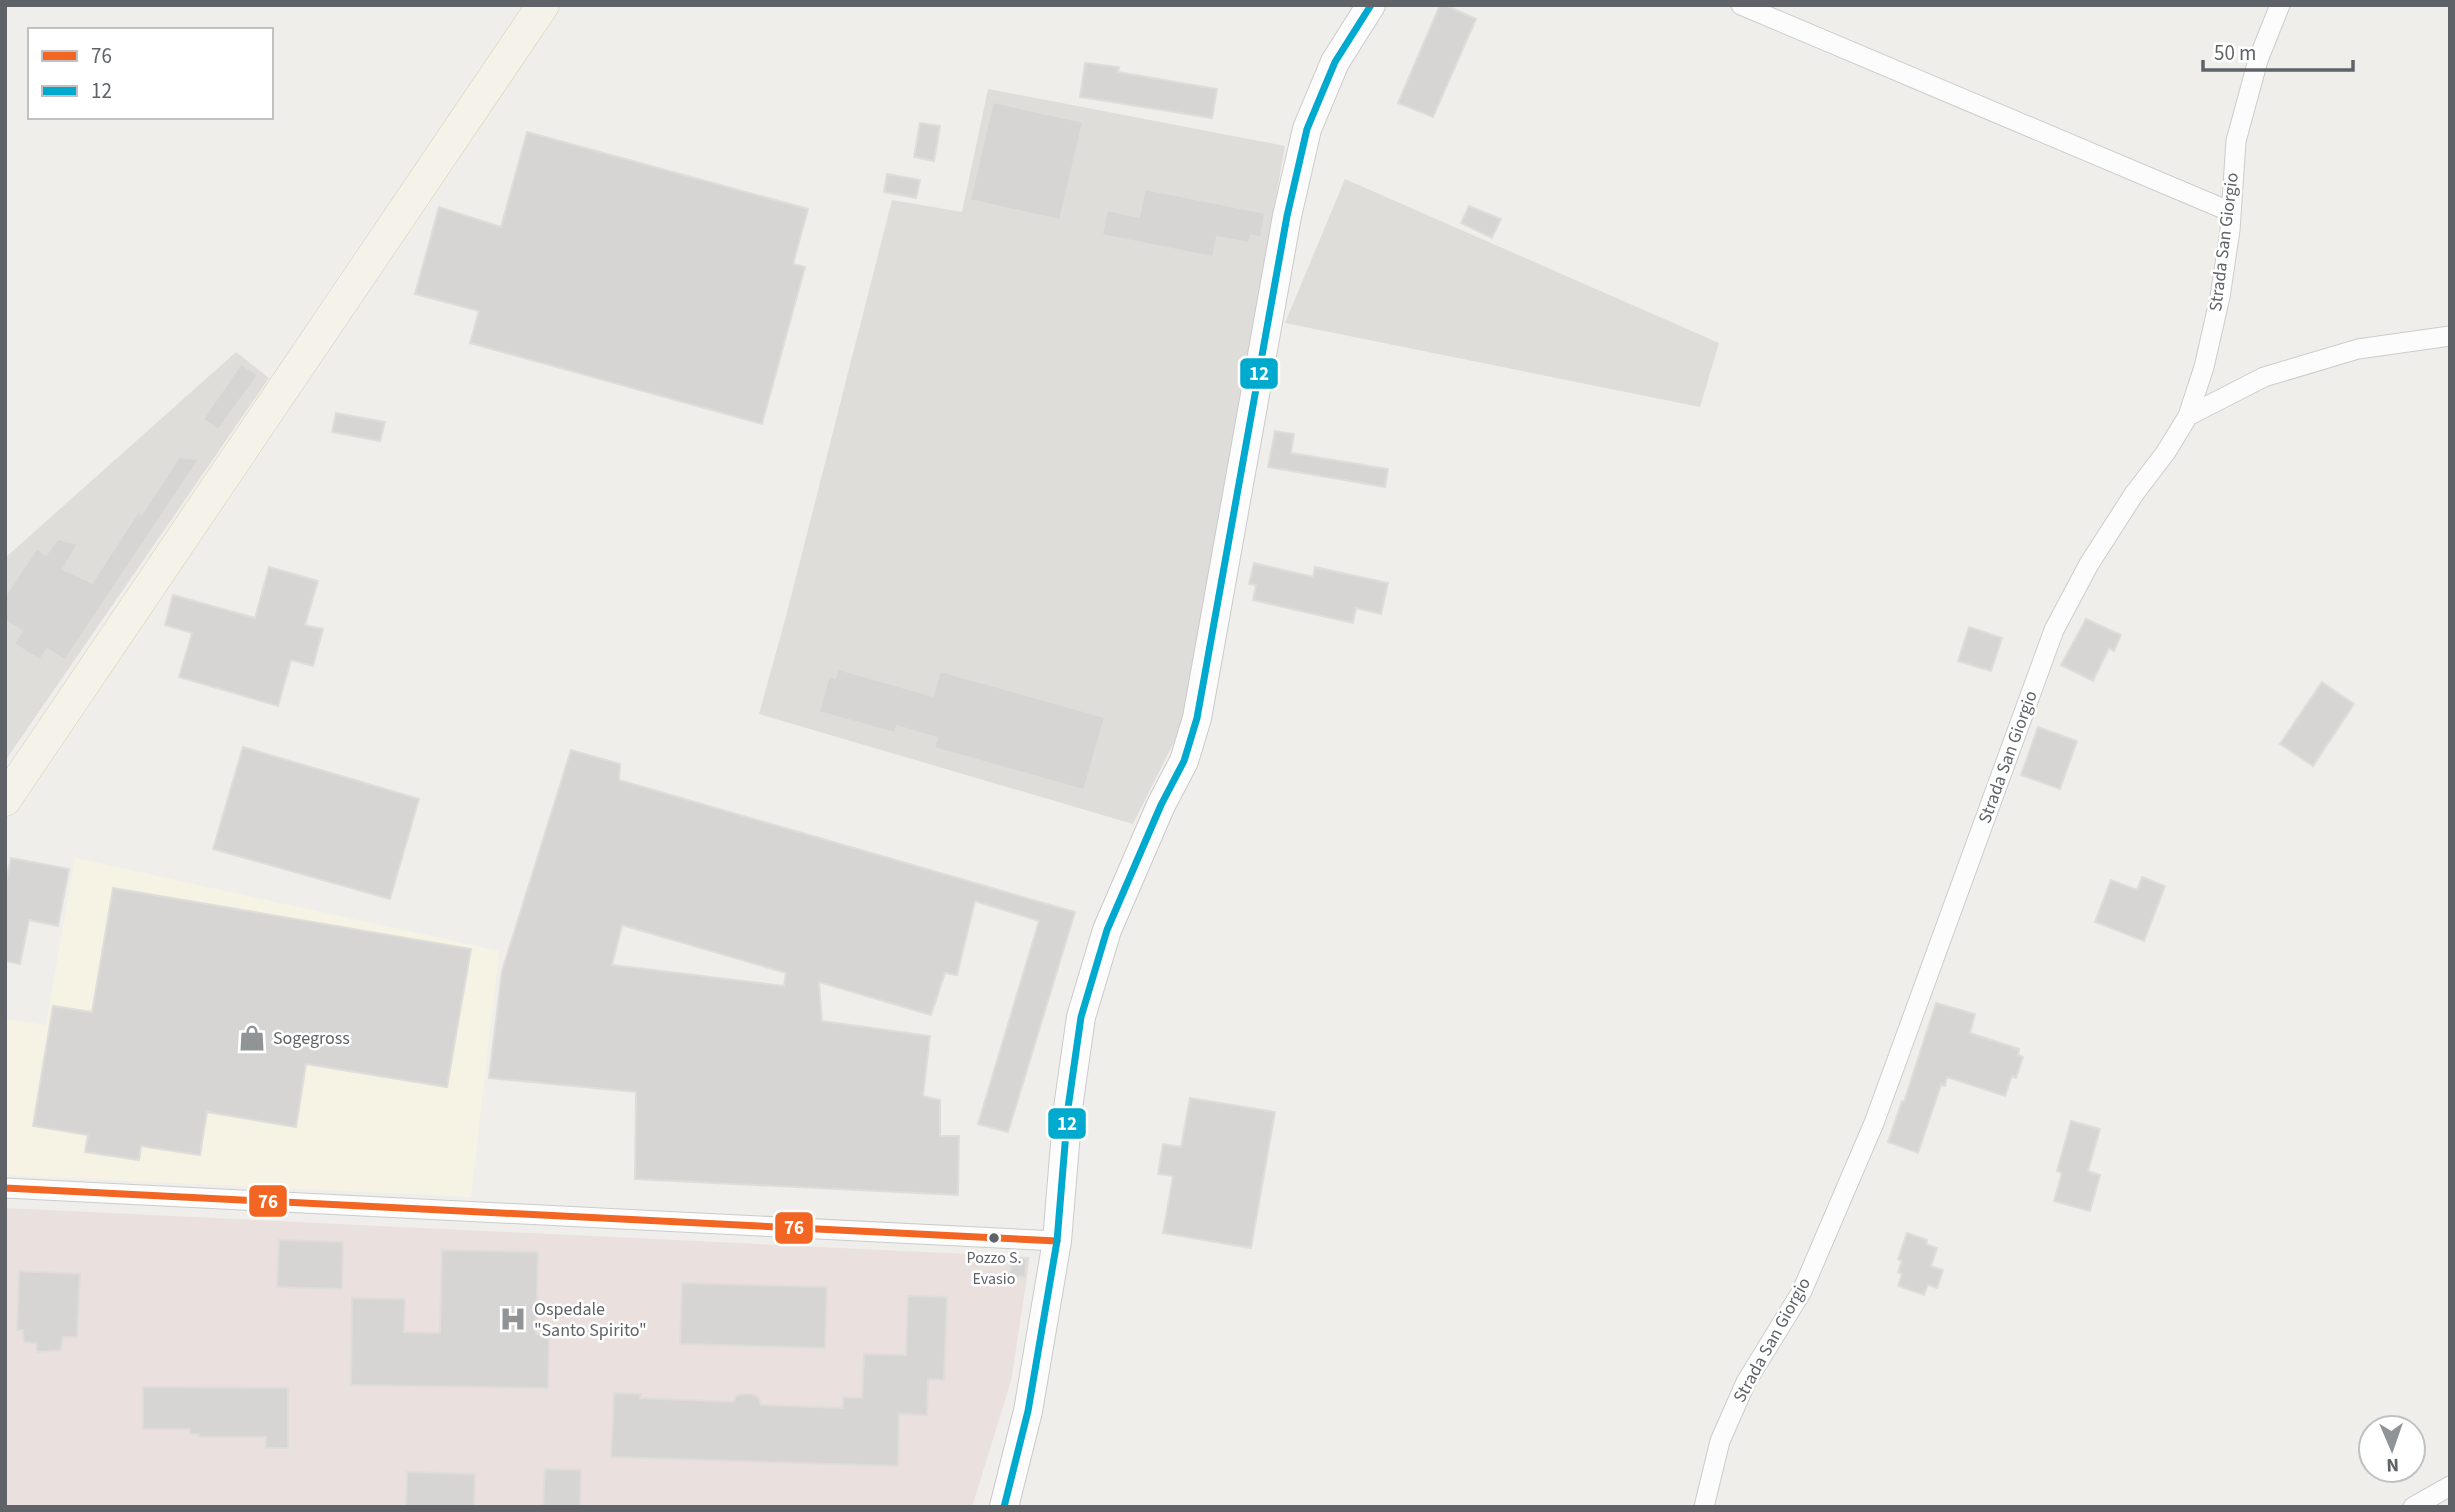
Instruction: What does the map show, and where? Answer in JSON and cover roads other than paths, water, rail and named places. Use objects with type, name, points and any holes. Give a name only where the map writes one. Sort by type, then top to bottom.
[{"type":"main road","points":[[5,800],[543,5]]},
{"type":"street","points":[[1004,1507],[1028,1411],[1057,1241],[1068,1108],[1081,1017],[1107,930],[1161,805],[1184,761],[1197,718],[1287,216],[1307,129],[1335,62],[1370,5]]},
{"type":"street","points":[[1741,5],[2230,221]]},
{"type":"street","name":"Strada San Giorgio","points":[[1704,1507],[1720,1441],[1746,1382],[1802,1291],[1874,1123],[2054,630],[2089,564],[2188,416],[2204,367],[2220,297],[2230,221],[2236,141],[2258,60],[2280,5]]},
{"type":"street","points":[[2188,416],[2264,376],[2358,349],[2450,336]]},
{"type":"street","points":[[5,1188],[1057,1241]]},
{"type":"street","points":[[2413,1507],[2450,1486]]},
{"type":"place","name":"Sogegross","points":[[252,1038]]},
{"type":"place","name":"Pozzo S. Evasio","points":[[994,1238]]},
{"type":"place","name":"Ospedale \"Santo Spirito\"","points":[[513,1319]]}]
